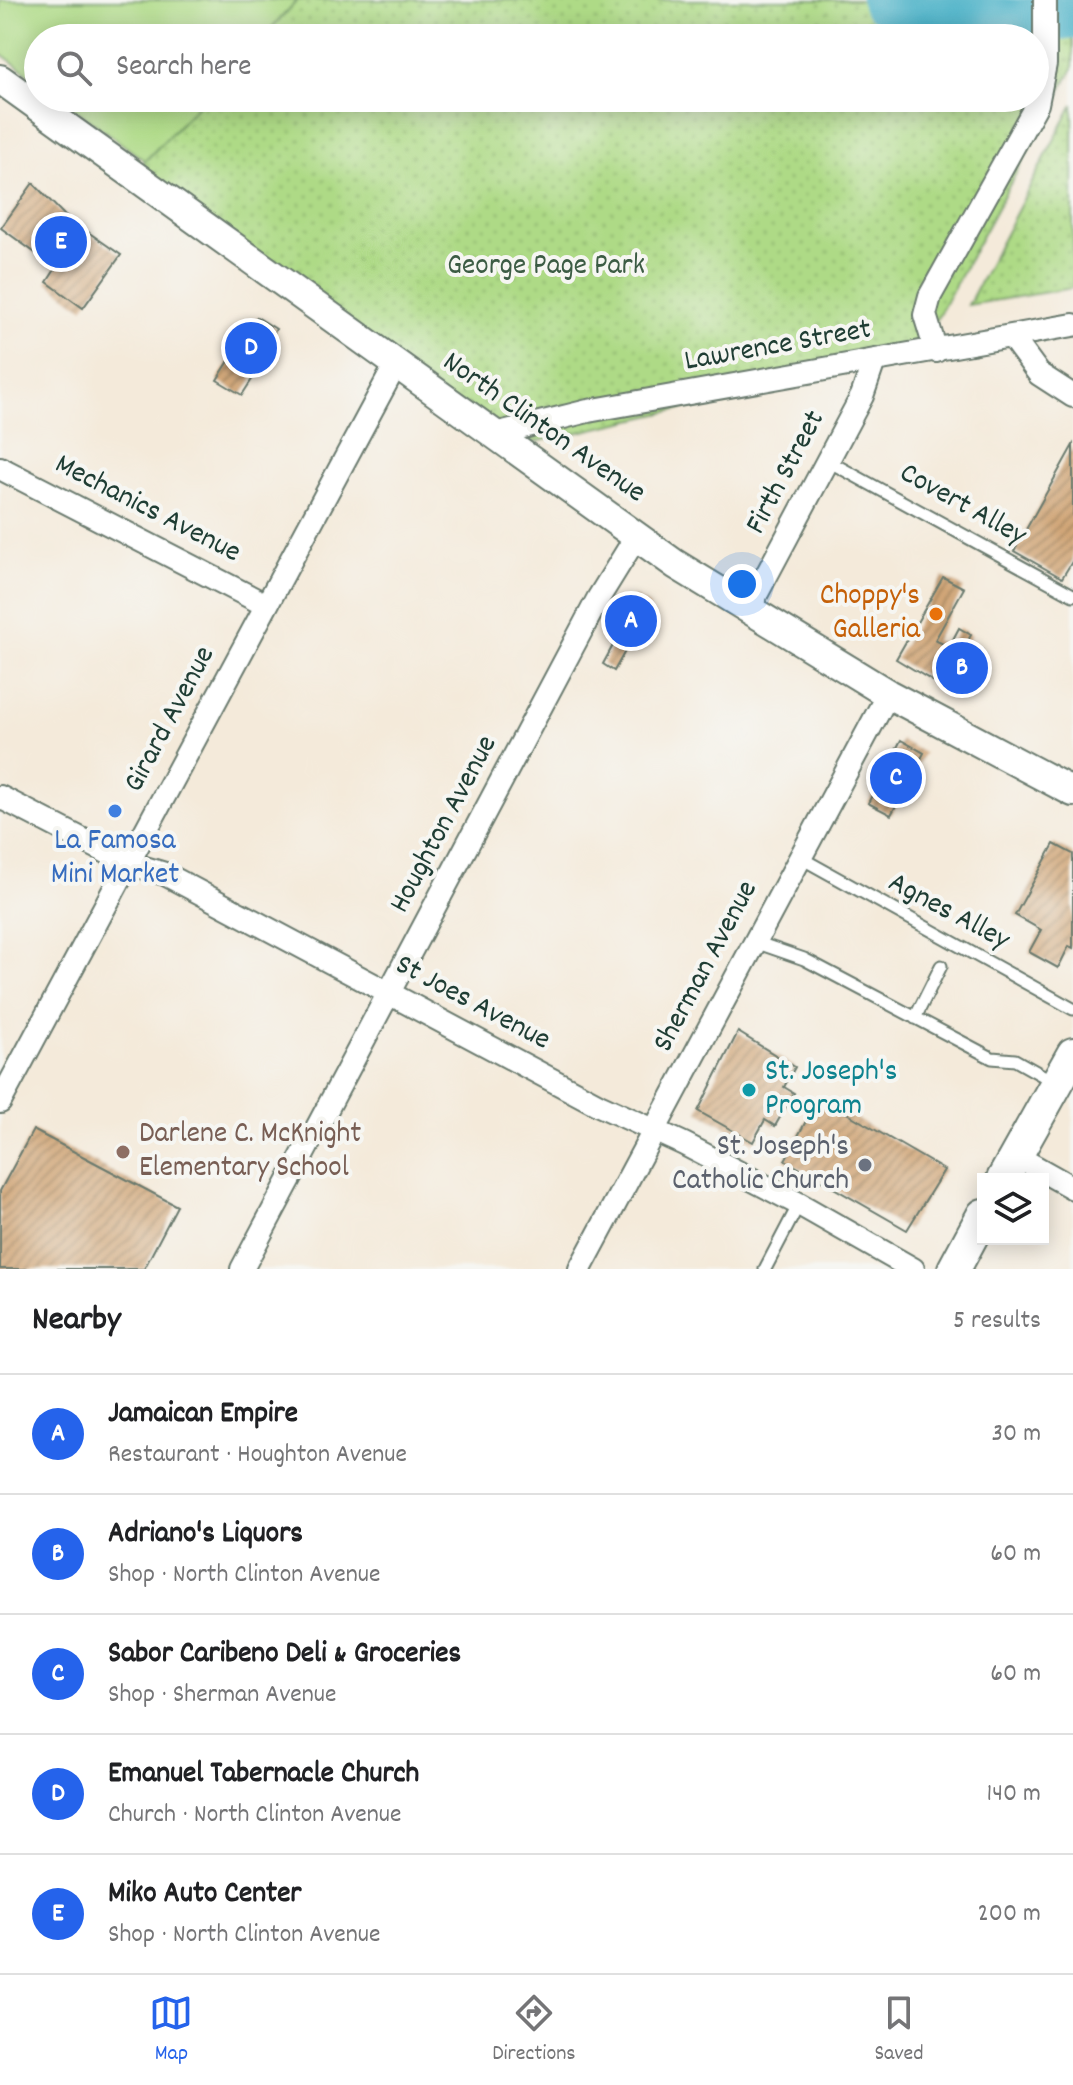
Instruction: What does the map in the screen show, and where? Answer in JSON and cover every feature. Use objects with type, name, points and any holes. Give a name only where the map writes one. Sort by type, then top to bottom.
[{"type":"main road","points":[[1009,1167],[1073,1054]]},
{"type":"main road","points":[[954,1269],[977,1226]]},
{"type":"street","points":[[1045,0],[1045,24]]},
{"type":"street","name":"North Clinton Avenue","points":[[0,79],[24,96]]},
{"type":"street","name":"North Clinton Avenue","points":[[45,112],[636,537],[748,610],[888,694],[1073,792]]},
{"type":"street","points":[[936,351],[925,315],[930,296],[1033,112]]},
{"type":"street","name":"Lawrence Street","points":[[495,434],[588,411],[1073,325]]},
{"type":"street","points":[[1011,336],[1039,374],[1073,396]]},
{"type":"street","name":"Firth Street","points":[[748,610],[862,396],[874,361]]},
{"type":"street","name":"Girard Avenue","points":[[0,1102],[395,366]]},
{"type":"street","name":"Mechanics Avenue","points":[[0,468],[266,605]]},
{"type":"street","name":"Houghton Avenue","points":[[242,1269],[599,597],[636,537]]},
{"type":"street","name":"Sherman Avenue","points":[[580,1269],[888,694]]},
{"type":"street","name":"St Joes Avenue","points":[[0,797],[128,863],[165,874],[599,1105],[799,1204],[913,1269]]},
{"type":"street","points":[[1009,1167],[1073,1188]]},
{"type":"lane","name":"Covert Alley","points":[[828,461],[1073,595]]},
{"type":"lane","name":"Agnes Alley","points":[[801,858],[1073,1009]]},
{"type":"lane","points":[[755,942],[804,959],[992,1058],[1015,1060],[1056,1083]]},
{"type":"lane","points":[[915,1018],[941,966]]},
{"type":"lane","points":[[765,1269],[799,1204]]},
{"type":"green space","points":[[0,0],[298,0],[275,24],[24,24],[24,71],[0,53]]},
{"type":"green space","name":"George Page Park","points":[[298,0],[1073,0],[1073,68],[917,355],[509,448],[131,176],[192,112],[1049,112],[1049,24],[275,24]]},
{"type":"green space","points":[[1073,104],[1073,288],[968,305]]},
{"type":"green space","points":[[79,112],[192,112],[145,161]]},
{"type":"building","points":[[33,183],[65,216],[121,255],[83,308],[47,282],[56,268],[1,228]]},
{"type":"building","points":[[257,317],[276,329],[253,367],[258,370],[242,395],[217,380]]},
{"type":"building","points":[[1073,445],[1073,560],[1062,578],[1014,551]]},
{"type":"building","points":[[943,577],[964,588],[935,640],[949,647],[959,628],[971,635],[967,642],[982,650],[956,695],[896,659]]},
{"type":"building","points":[[633,596],[650,606],[614,671],[603,664],[617,638],[612,636]]},
{"type":"building","points":[[901,740],[924,753],[891,815],[868,803]]},
{"type":"building","points":[[1054,844],[1073,854],[1073,948],[1069,946],[1058,968],[1029,952],[1041,930],[1015,915]]},
{"type":"building","name":"St. Joseph's Program","points":[[738,1032],[795,1067],[784,1087],[794,1093],[775,1126],[765,1120],[753,1142],[698,1111]]},
{"type":"building","name":"St. Joseph's Catholic Church","points":[[819,1097],[944,1170],[907,1230],[785,1160]]},
{"type":"building","points":[[33,1130],[177,1206],[144,1269],[0,1269],[0,1191]]},
{"type":"waterway","points":[[884,0],[905,15],[1016,22],[1073,16]]},
{"type":"place","name":"Miko Auto Center","points":[[61,242]]},
{"type":"place","name":"Emanuel Tabernacle Church","points":[[251,348]]},
{"type":"place","name":"Choppy's Galleria","points":[[936,614]]},
{"type":"place","name":"Jamaican Empire","points":[[631,621]]},
{"type":"place","name":"Adriano's Liquors","points":[[962,668]]},
{"type":"place","name":"Sabor Caribeno Deli & Groceries","points":[[896,778]]},
{"type":"place","name":"La Famosa Mini Market","points":[[115,811]]},
{"type":"place","name":"St. Joseph's Program","points":[[749,1090]]},
{"type":"place","name":"Darlene C. McKnight Elementary School","points":[[123,1152]]},
{"type":"place","name":"St. Joseph's Catholic Church","points":[[865,1165]]}]
